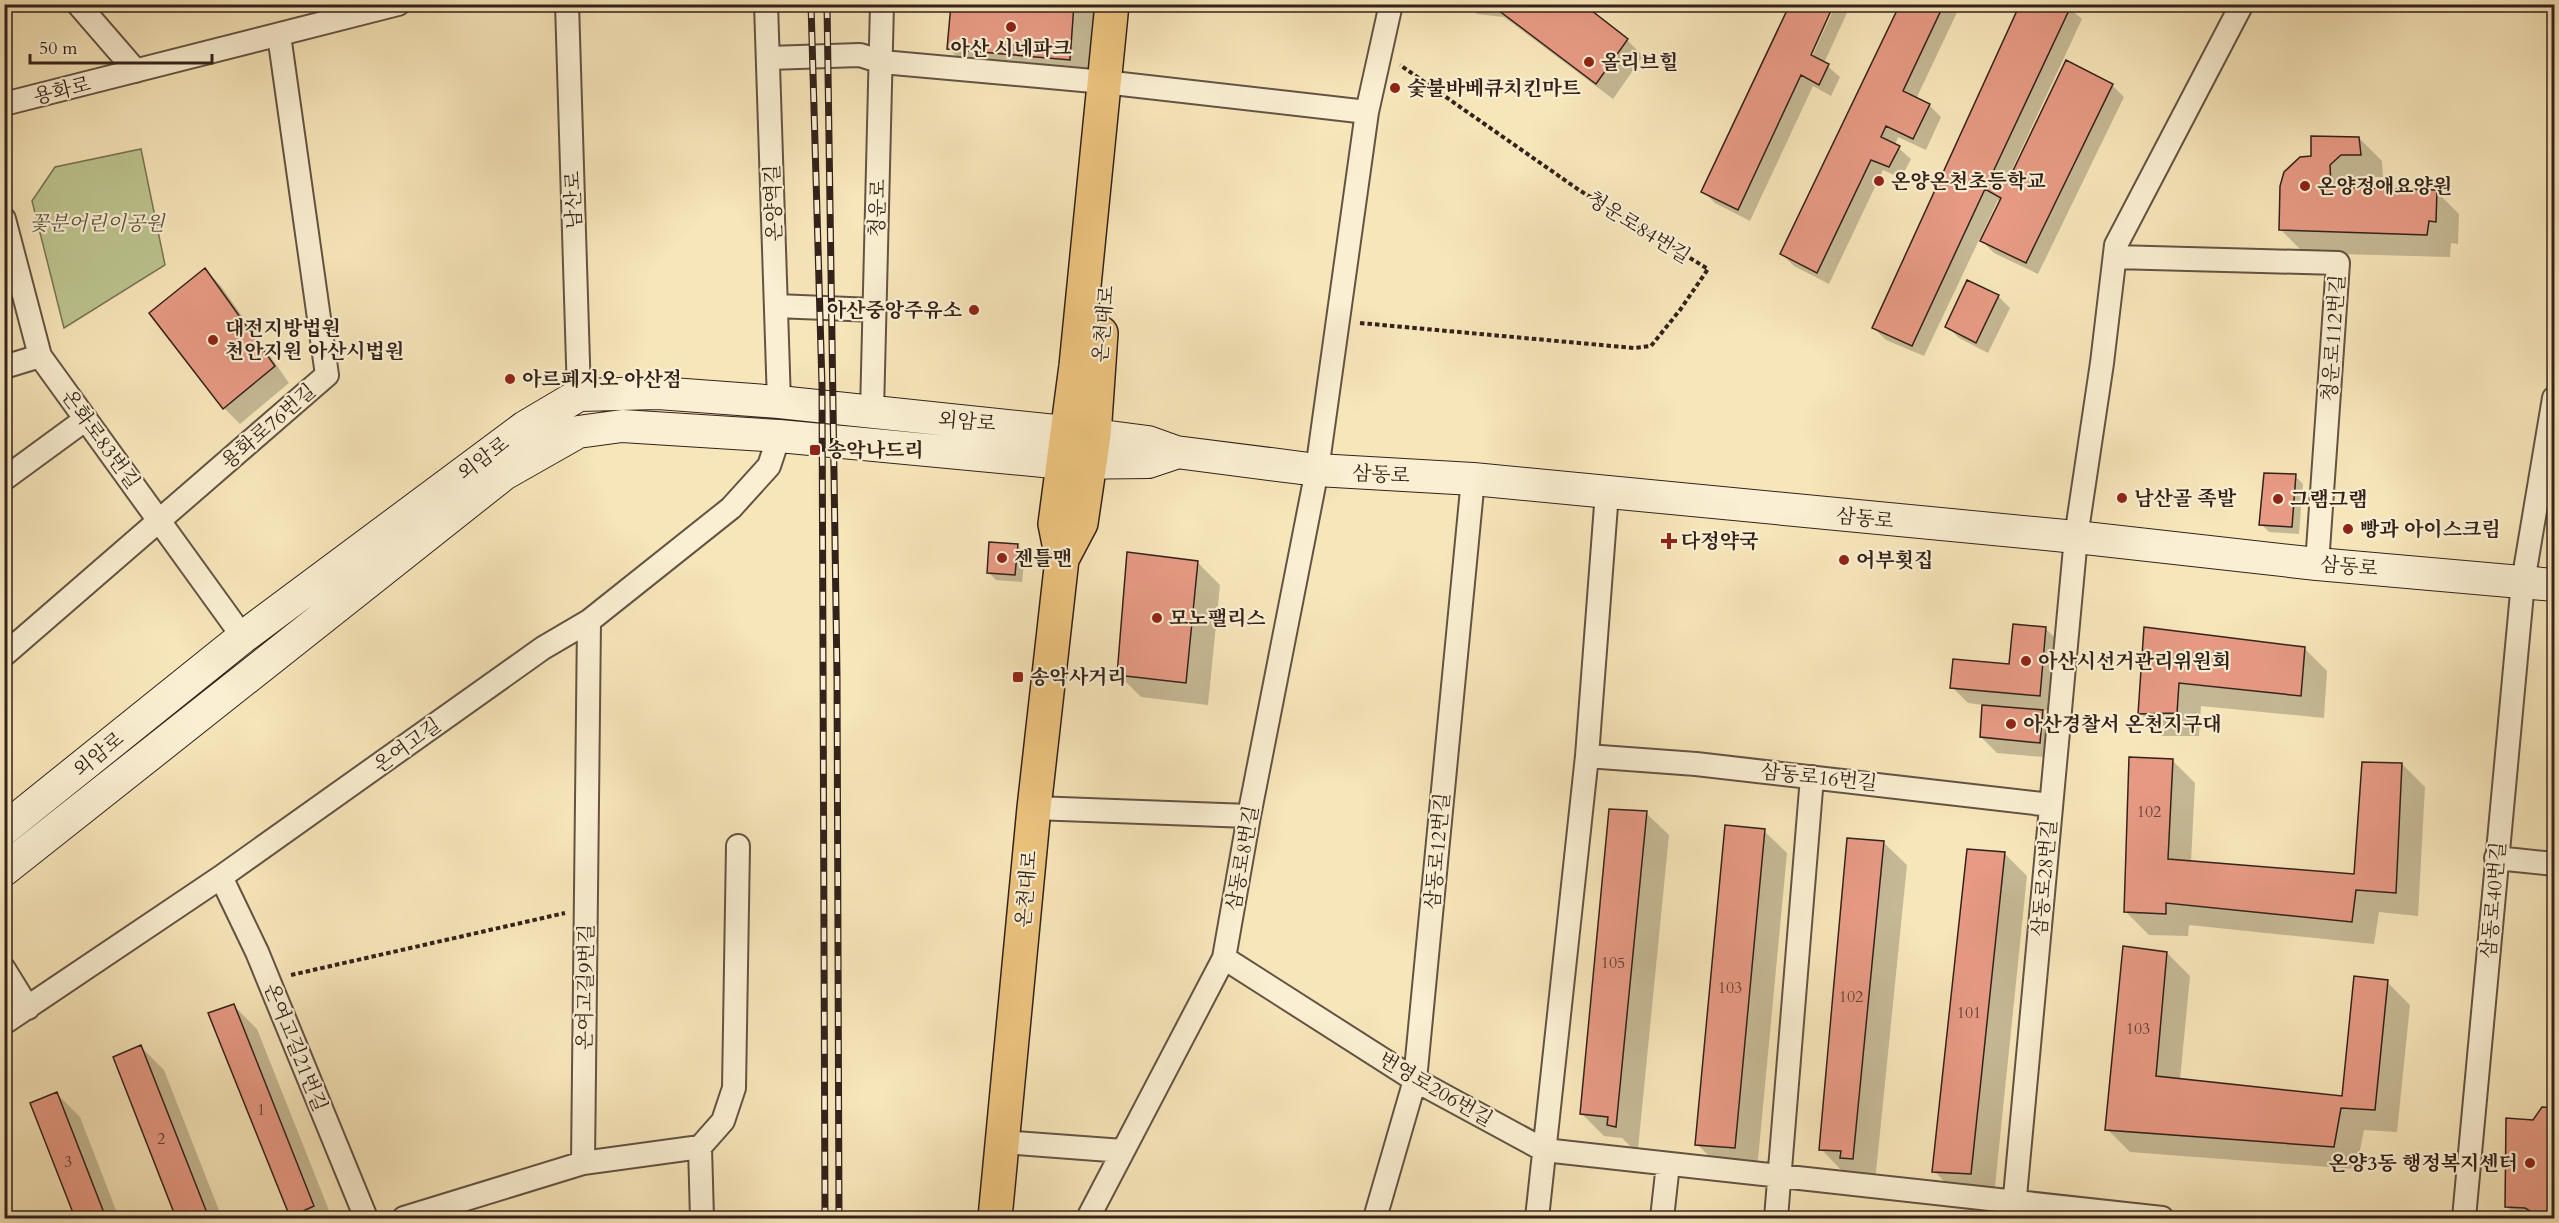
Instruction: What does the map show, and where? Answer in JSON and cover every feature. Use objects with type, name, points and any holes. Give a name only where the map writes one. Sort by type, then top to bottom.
[{"type":"main road","name":"온천대로","points":[[1112,4],[1115,83]]},
{"type":"main road","name":"온천대로","points":[[995,1218],[1034,808],[1062,559],[1081,523],[1079,448],[1115,83],[1133,4]]},
{"type":"main road","name":"외암로","points":[[4,829],[243,637],[525,427],[579,395],[658,393],[779,402],[872,412],[1079,448]]},
{"type":"main road","name":"외암로","points":[[4,870],[504,474],[578,432],[622,426],[779,436],[1079,448]]},
{"type":"main road","name":"삼동로","points":[[1079,448],[1148,462],[1176,452],[1317,470],[1473,479],[2076,537],[2317,564],[2554,585]]},
{"type":"street","points":[[78,4],[136,71]]},
{"type":"street","name":"용화로","points":[[4,104],[398,4]]},
{"type":"street","name":"남산로","points":[[567,4],[579,395]]},
{"type":"street","name":"온양역길","points":[[766,4],[779,402]]},
{"type":"street","name":"청운로","points":[[872,412],[882,4]]},
{"type":"street","points":[[1317,470],[1368,112],[1390,4]]},
{"type":"street","points":[[2076,537],[2116,245],[2242,4]]},
{"type":"street","name":"용화로76번길","points":[[4,655],[327,375],[279,35]]},
{"type":"street","points":[[768,58],[860,55],[882,62],[1115,83],[1368,112]]},
{"type":"street","name":"온화로83번길","points":[[6,231],[40,356],[243,637]]},
{"type":"street","name":"청운로112번길","points":[[2115,257],[2338,263],[2317,564]]},
{"type":"street","points":[[776,306],[874,310]]},
{"type":"street","points":[[4,368],[40,356]]},
{"type":"street","name":"삼동로40번길","points":[[2464,1218],[2523,582],[2550,452],[2554,398]]},
{"type":"street","points":[[4,480],[86,418]]},
{"type":"street","name":"온여고길","points":[[4,1023],[221,877],[543,648],[589,621],[732,508],[769,466],[779,436]]},
{"type":"street","name":"삼동로8번길","points":[[1088,1218],[1224,958],[1249,816],[1317,470]]},
{"type":"street","name":"삼동로12번길","points":[[1375,1218],[1415,1080],[1473,479]]},
{"type":"street","points":[[1537,1218],[1587,756],[1607,492]]},
{"type":"street","name":"삼동로28번길","points":[[2014,1210],[2076,537]]},
{"type":"street","name":"온여고길9번길","points":[[583,1163],[589,621]]},
{"type":"street","name":"삼동로16번길","points":[[1587,756],[1696,764],[2051,805]]},
{"type":"street","points":[[1776,1218],[1812,777]]},
{"type":"street","points":[[1034,808],[1249,816]]},
{"type":"street","points":[[404,1218],[583,1163],[700,1147],[723,1121],[734,1088],[738,846]]},
{"type":"street","points":[[2496,858],[2554,864]]},
{"type":"street","name":"온여고길21번길","points":[[221,877],[269,980],[366,1218]]},
{"type":"street","name":"번영로206번길","points":[[1224,958],[1415,1080],[1544,1150],[1780,1176],[2014,1210],[2162,1218]]},
{"type":"street","points":[[4,969],[28,1008]]},
{"type":"street","points":[[1003,1142],[1123,1151]]},
{"type":"street","points":[[700,1147],[702,1218]]},
{"type":"street","points":[[1662,1218],[1668,1164]]},
{"type":"path","name":"청운로84번길","points":[[1338,321],[1634,348],[1652,346],[1708,269],[1579,190],[1382,52]]},
{"type":"path","points":[[269,980],[586,908]]},
{"type":"green space","name":"꽃분어린이공원","points":[[141,149],[165,265],[64,328],[32,201],[55,167]]},
{"type":"building","name":"아산 시네파크","points":[[951,4],[1074,4],[1070,60],[947,49]]},
{"type":"building","name":"올리브힐","points":[[1490,4],[1583,4],[1628,39],[1596,84]]},
{"type":"building","points":[[1790,4],[1834,4],[1811,55],[1829,64],[1819,85],[1801,75],[1738,210],[1701,192]]},
{"type":"building","points":[[1790,4],[1834,4],[1811,55],[1829,64],[1819,85],[1801,75],[1738,210],[1701,192]]},
{"type":"building","points":[[1900,4],[1944,4],[1903,91],[1930,104],[1913,139],[1886,126],[1881,137],[1900,146],[1889,167],[1871,160],[1817,273],[1780,254]]},
{"type":"building","points":[[1900,4],[1944,4],[1903,91],[1930,104],[1913,139],[1886,126],[1881,137],[1900,146],[1889,167],[1871,160],[1817,273],[1780,254]]},
{"type":"building","points":[[2020,4],[2071,6],[1993,172],[2009,179],[2066,60],[2113,84],[2026,263],[1980,241],[2001,198],[1985,189],[1912,346],[1872,328]]},
{"type":"building","name":"온양정애요양원","points":[[2311,136],[2359,137],[2361,155],[2341,155],[2330,165],[2331,187],[2437,190],[2436,222],[2429,221],[2427,235],[2279,230],[2280,186],[2284,172],[2300,157],[2311,156]]},
{"type":"building","name":"대전지방법원 천안지원 아산시법원","points":[[205,268],[275,366],[223,409],[149,313]]},
{"type":"building","points":[[1967,280],[1999,295],[1976,343],[1945,327]]},
{"type":"building","name":"그램그램","points":[[2264,473],[2296,474],[2292,527],[2259,525]]},
{"type":"building","name":"젠틀맨","points":[[989,542],[1018,544],[1015,575],[987,573]]},
{"type":"building","name":"모노팰리스","points":[[1127,552],[1198,561],[1186,683],[1117,675]]},
{"type":"building","name":"아산시선거관리위원회","points":[[2013,624],[2046,627],[2040,696],[1950,688],[1953,659],[2009,664]]},
{"type":"building","points":[[2144,627],[2305,647],[2301,696],[2179,683],[2177,713],[2138,714]]},
{"type":"building","name":"아산경찰서 온천지구대","points":[[1982,705],[2043,710],[2040,743],[1980,737]]},
{"type":"building","points":[[2129,757],[2173,759],[2168,859],[2354,874],[2362,762],[2402,763],[2396,893],[2356,890],[2352,922],[2166,903],[2166,914],[2124,912]]},
{"type":"building","points":[[1609,809],[1647,811],[1616,1127],[1607,1125],[1608,1117],[1580,1114]]},
{"type":"building","points":[[1725,825],[1765,829],[1735,1148],[1695,1145]]},
{"type":"building","points":[[1847,838],[1884,841],[1853,1159],[1840,1158],[1841,1151],[1819,1150]]},
{"type":"building","points":[[1967,849],[2005,852],[1971,1174],[1932,1172]]},
{"type":"building","points":[[2123,946],[2167,952],[2156,1076],[2342,1096],[2354,976],[2388,980],[2375,1110],[2341,1108],[2334,1147],[2105,1130]]},
{"type":"building","points":[[234,1004],[314,1206],[290,1217],[208,1013]]},
{"type":"building","points":[[141,1045],[209,1218],[176,1218],[113,1057]]},
{"type":"building","points":[[57,1092],[106,1218],[75,1218],[30,1103]]},
{"type":"building","name":"온양3동 행정복지센터","points":[[2542,1107],[2554,1108],[2554,1218],[2542,1218],[2525,1208],[2505,1207],[2506,1118],[2533,1120]]},
{"type":"railway","points":[[811,4],[822,386],[825,1218]]},
{"type":"railway","points":[[827,4],[837,675],[839,1218]]},
{"type":"place","name":"아산 시네파크","points":[[1011,27]]},
{"type":"place","name":"올리브힐","points":[[1589,62]]},
{"type":"place","name":"숯불바베큐치킨마트","points":[[1395,88]]},
{"type":"place","name":"온양온천초등학교","points":[[1879,181]]},
{"type":"place","name":"온양정애요양원","points":[[2305,186]]},
{"type":"place","name":"아산중앙주유소","points":[[974,310]]},
{"type":"place","name":"대전지방법원 천안지원 아산시법원","points":[[213,340]]},
{"type":"place","name":"아르페지오 아산점","points":[[510,379]]},
{"type":"place","name":"송악나드리","points":[[815,450]]},
{"type":"place","name":"남산골 족발","points":[[2122,498]]},
{"type":"place","name":"그램그램","points":[[2278,499]]},
{"type":"place","name":"빵과 아이스크림","points":[[2348,529]]},
{"type":"place","name":"다정약국","points":[[1669,541]]},
{"type":"place","name":"젠틀맨","points":[[1002,558]]},
{"type":"place","name":"어부횟집","points":[[1844,560]]},
{"type":"place","name":"모노팰리스","points":[[1157,618]]},
{"type":"place","name":"아산시선거관리위원회","points":[[2026,661]]},
{"type":"place","name":"송악사거리","points":[[1018,677]]},
{"type":"place","name":"아산경찰서 온천지구대","points":[[2011,724]]},
{"type":"place","name":"온양3동 행정복지센터","points":[[2530,1163]]}]
